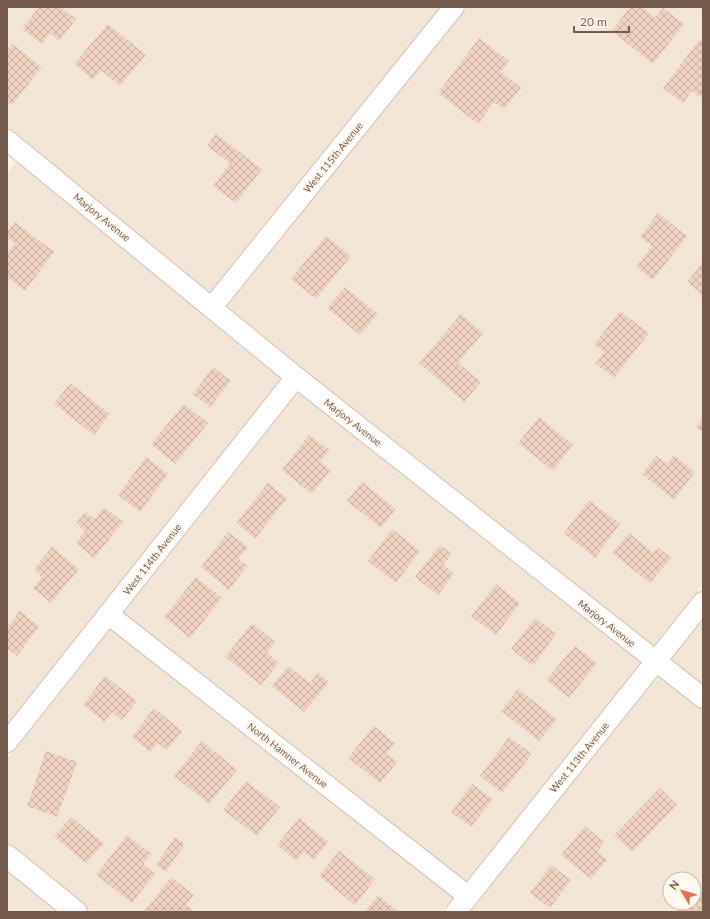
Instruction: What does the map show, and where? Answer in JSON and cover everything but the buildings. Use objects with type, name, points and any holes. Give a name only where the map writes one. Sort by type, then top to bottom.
[{"type":"street","name":"West 115th Avenue","points":[[212,307],[454,7]]},
{"type":"street","name":"Marjory Avenue","points":[[10,148],[212,307],[296,377],[703,698]]},
{"type":"street","name":"West 114th Avenue","points":[[7,742],[296,377]]},
{"type":"street","name":"West 113th Avenue","points":[[456,912],[703,602]]},
{"type":"street","name":"North Hamner Avenue","points":[[108,614],[468,896]]},
{"type":"street","points":[[7,856],[76,912]]},
{"type":"shaded area","points":[[7,7],[440,7],[209,293],[7,129]]},
{"type":"shaded area","points":[[468,7],[703,7],[703,585],[653,647],[226,307]]},
{"type":"shaded area","points":[[17,161],[282,377],[7,724],[7,174]]},
{"type":"shaded area","points":[[299,391],[642,662],[466,882],[123,613]]},
{"type":"shaded area","points":[[703,619],[703,686],[670,660]]},
{"type":"shaded area","points":[[111,628],[454,897],[442,912],[92,912],[7,844],[7,759]]},
{"type":"shaded area","points":[[659,675],[703,710],[703,912],[470,912]]},
{"type":"shaded area","points":[[7,869],[61,912],[7,912]]}]
